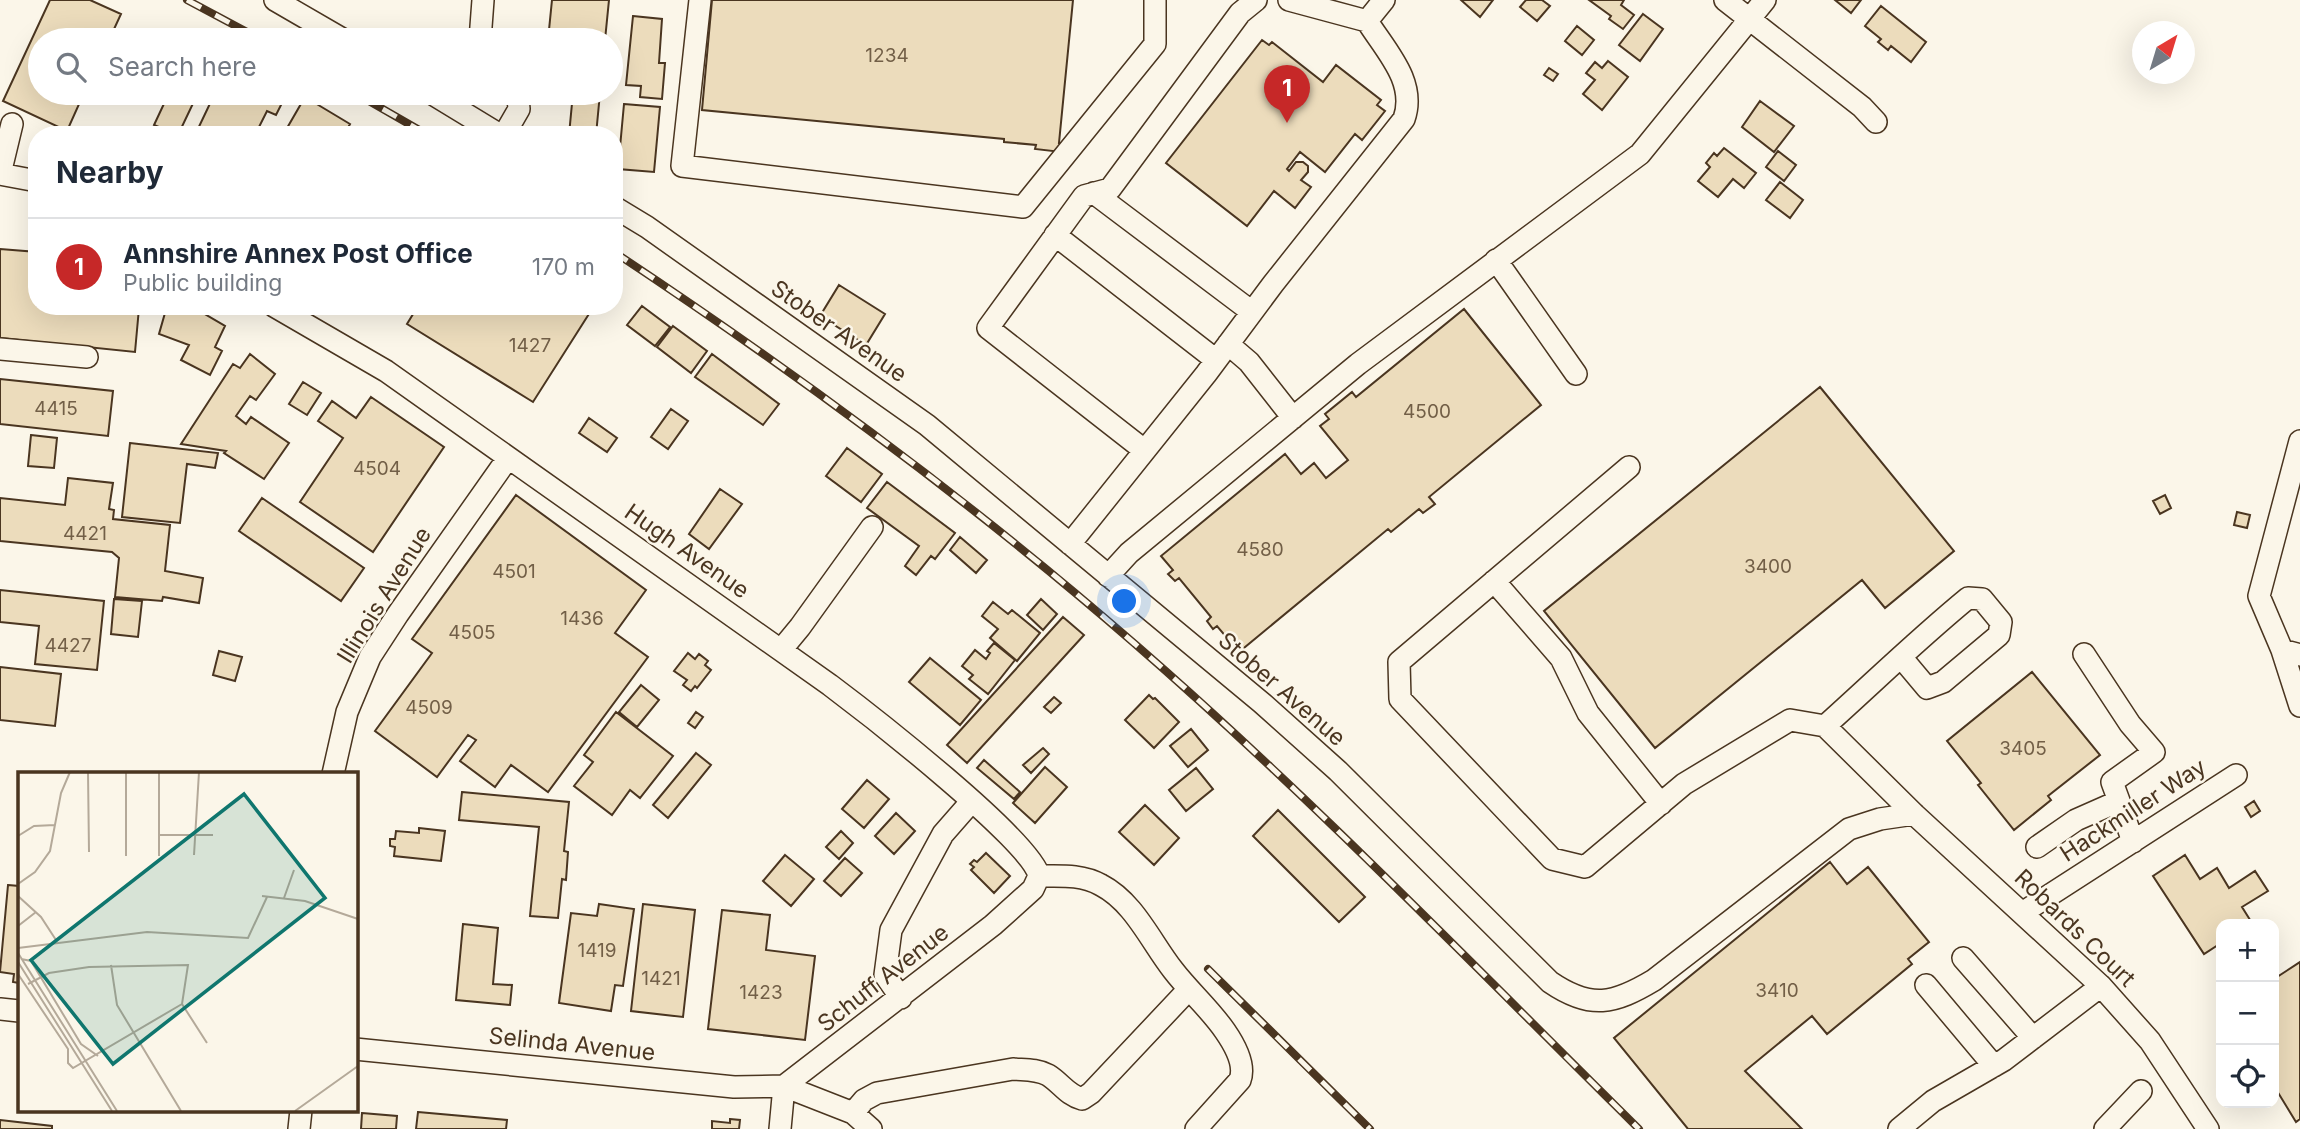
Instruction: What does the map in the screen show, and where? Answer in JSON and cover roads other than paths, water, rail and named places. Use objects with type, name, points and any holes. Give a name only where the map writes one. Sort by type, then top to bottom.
[{"type":"street","points":[[275,0],[323,28]]},
{"type":"street","points":[[481,28],[484,0]]},
{"type":"street","points":[[700,0],[682,166],[1023,207],[1155,44],[1155,0]]},
{"type":"street","points":[[1144,450],[988,328],[1084,196],[1110,189],[1240,13],[1256,0]]},
{"type":"street","points":[[1070,544],[1404,118],[1409,106],[1405,81],[1367,21],[1289,0]]},
{"type":"street","points":[[1367,21],[1384,0]]},
{"type":"street","points":[[1725,0],[1862,107],[1877,122]]},
{"type":"street","points":[[1108,576],[1129,553],[1358,364],[1640,154],[1765,0]]},
{"type":"street","points":[[469,105],[492,126]]},
{"type":"street","points":[[508,126],[519,109],[519,105]]},
{"type":"street","points":[[12,124],[0,174],[28,179]]},
{"type":"street","points":[[1094,193],[1252,312]]},
{"type":"street","name":"Stober Avenue","points":[[623,212],[927,425],[1262,702],[1338,771],[1550,982],[1568,994],[1611,1002],[1630,994],[1654,980],[1849,829],[1880,819],[1914,814]]},
{"type":"street","points":[[1055,235],[1222,352],[1249,362],[1293,418]]},
{"type":"street","points":[[1496,261],[1576,374]]},
{"type":"street","name":"Hugh Avenue","points":[[289,315],[386,372],[879,722],[1031,858],[1039,876]]},
{"type":"street","points":[[0,349],[87,357]]},
{"type":"street","points":[[2300,441],[2259,596],[2291,653],[2300,706]]},
{"type":"street","name":"Illinois Avenue","points":[[333,772],[347,712],[370,657],[508,458]]},
{"type":"street","points":[[1629,467],[1399,662],[1400,699],[1552,859],[1585,867],[1684,784],[1790,720],[1825,726],[1913,644],[1968,598],[1982,599],[2001,622],[1999,635],[1943,682],[1927,688],[1901,657]]},
{"type":"street","points":[[781,650],[872,527]]},
{"type":"street","points":[[1494,581],[1561,657],[1588,713],[1661,804]]},
{"type":"street","points":[[2084,654],[2130,724],[2154,752],[2112,782],[2133,842]]},
{"type":"street","name":"Robards Court","points":[[1825,726],[1914,814],[2101,986],[2150,1041],[2208,1129]]},
{"type":"street","name":"Hackmiller Way","points":[[2022,913],[2236,775]]},
{"type":"street","points":[[2037,847],[2076,820],[2119,801]]},
{"type":"street","points":[[901,998],[885,975],[891,930],[943,834],[971,802]]},
{"type":"street","points":[[1039,876],[1075,876],[1101,885],[1125,903],[1189,989],[1225,1030],[1239,1055],[1243,1071],[1240,1080],[1196,1129]]},
{"type":"street","name":"Schuff Avenue","points":[[784,1086],[993,925],[1033,889],[1039,876]]},
{"type":"street","points":[[1963,958],[2033,1038]]},
{"type":"street","points":[[1926,985],[1994,1066]]},
{"type":"street","points":[[1899,1129],[1933,1101],[1994,1066],[2101,986]]},
{"type":"street","points":[[853,1113],[864,1100],[877,1093],[1013,1069],[1034,1070],[1048,1076],[1071,1096],[1082,1099],[1091,1093],[1189,989]]},
{"type":"street","points":[[0,1009],[18,1011]]},
{"type":"street","name":"Selinda Avenue","points":[[357,1049],[734,1087],[784,1086]]},
{"type":"street","points":[[780,1129],[784,1086],[853,1113],[871,1129]]},
{"type":"street","points":[[2105,1129],[2141,1091]]},
{"type":"railway","points":[[187,0],[240,28]]},
{"type":"railway","points":[[376,105],[412,126]]},
{"type":"railway","points":[[623,258],[881,439],[1010,539],[1135,644],[1328,821],[1639,1129]]},
{"type":"railway","points":[[1208,969],[1370,1129]]},
{"type":"place","name":"Annshire Annex Post Office","points":[[1287,123]]}]
